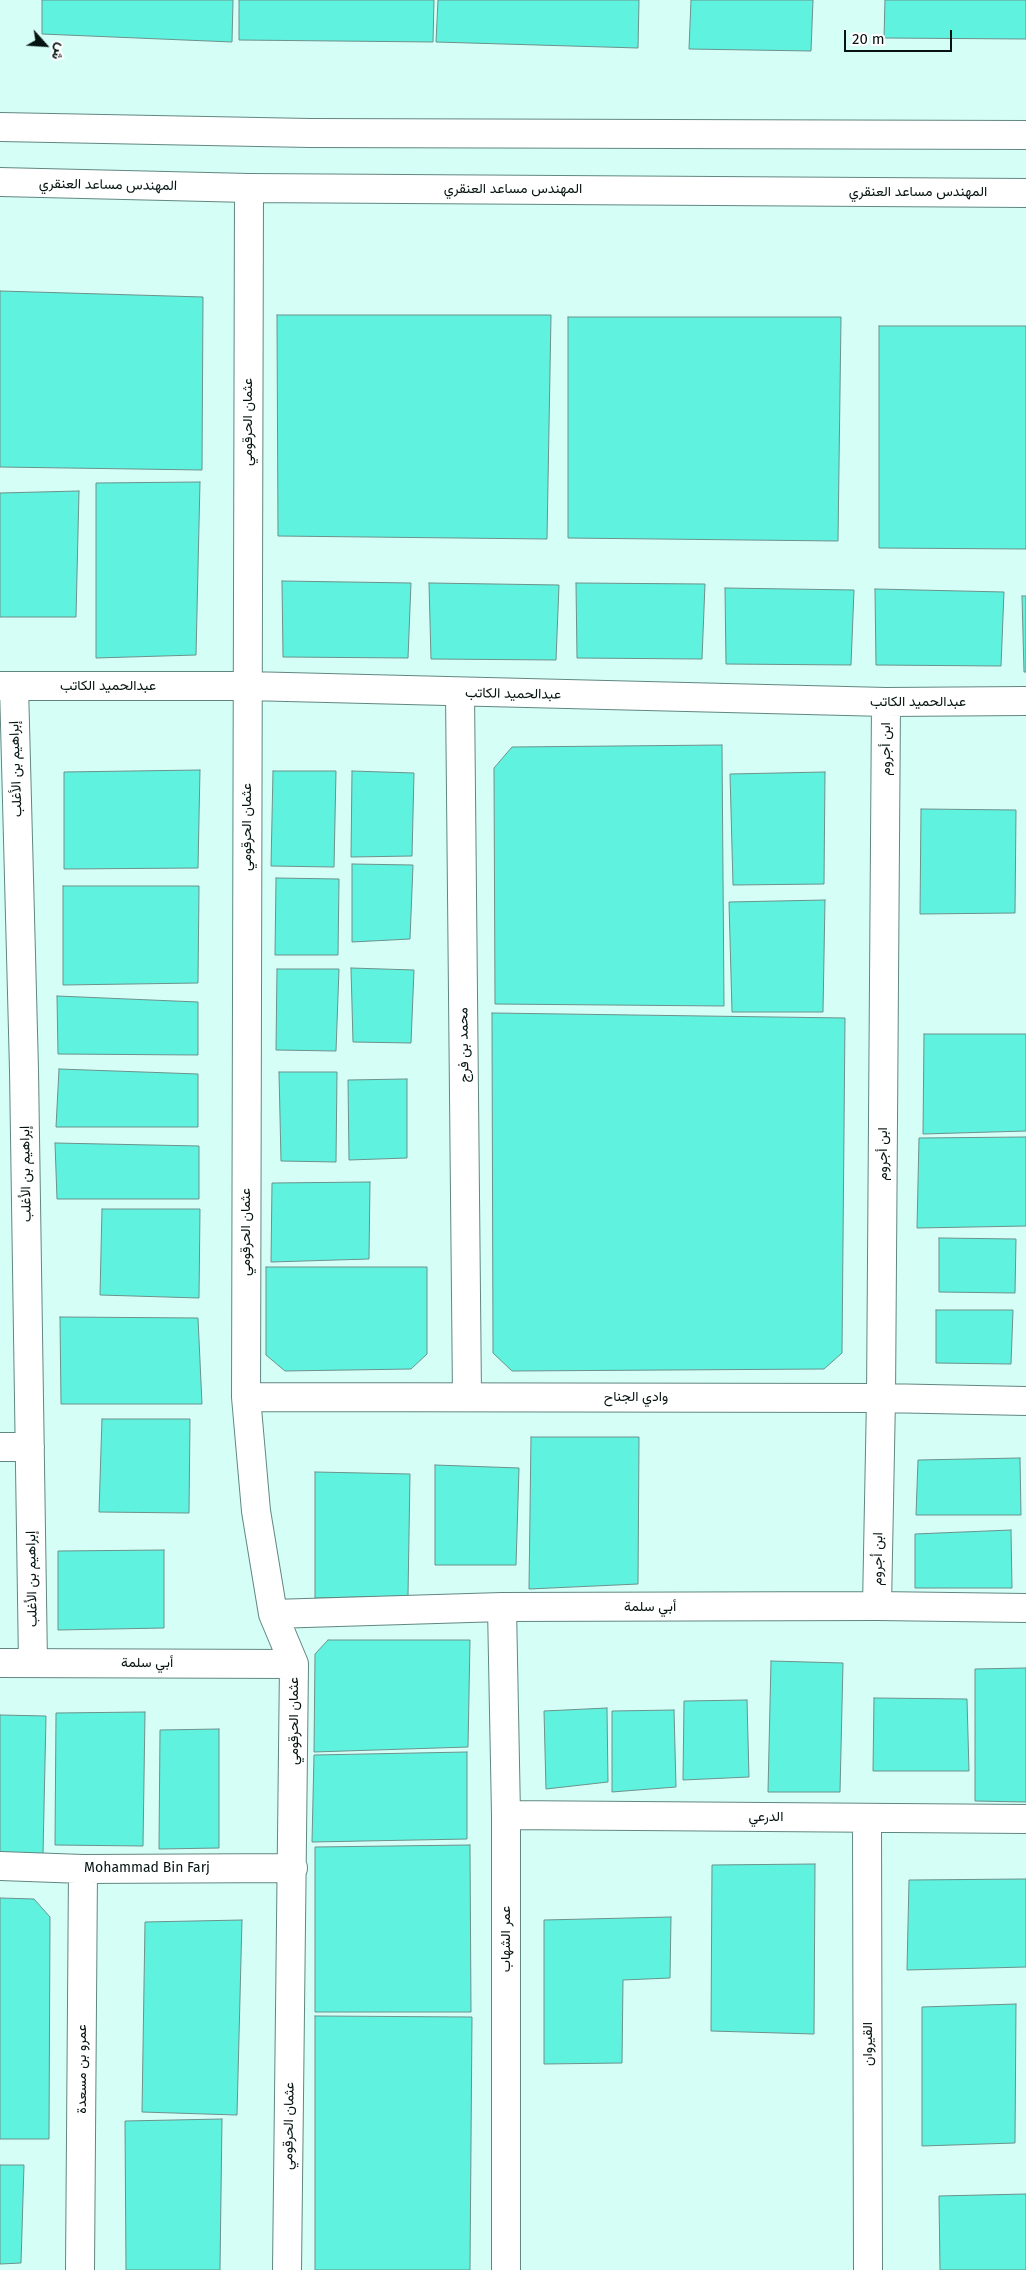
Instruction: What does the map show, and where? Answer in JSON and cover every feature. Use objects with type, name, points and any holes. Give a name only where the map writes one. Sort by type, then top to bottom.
[{"type":"street","points":[[0,127],[310,133],[1026,135]]},
{"type":"street","name":"المهندس مساعد العنقري","points":[[0,182],[249,188],[1026,193]]},
{"type":"street","name":"عثمان الحرقومي","points":[[249,188],[246,1397],[256,1511],[273,1614],[294,1664],[287,2270]]},
{"type":"street","name":"عبدالحميد الكاتب","points":[[7,686],[247,686],[460,693],[886,702],[1026,701]]},
{"type":"street","name":"إبراهيم بن الأغلب","points":[[7,686],[24,1070],[33,1663]]},
{"type":"street","name":"محمد بن فرج","points":[[460,693],[467,1396]]},
{"type":"street","name":"ابن أجروم","points":[[877,1606],[881,1398],[886,702]]},
{"type":"street","name":"وادي الجناح","points":[[246,1397],[467,1396],[1026,1400]]},
{"type":"street","points":[[0,1447],[30,1447]]},
{"type":"street","name":"أبي سلمة","points":[[273,1614],[502,1608],[877,1606],[1026,1608]]},
{"type":"street","name":"عمر الشهاب","points":[[502,1608],[506,1815],[506,2270]]},
{"type":"street","name":"أبي سلمة","points":[[0,1663],[294,1664]]},
{"type":"street","name":"الدرعي","points":[[506,1815],[1026,1819]]},
{"type":"street","name":"القيروان","points":[[867,1818],[868,2270]]},
{"type":"street","name":"Mohammad Bin Farj","points":[[0,1866],[83,1869],[293,1868]]},
{"type":"street","name":"عمرو بن مسعدة","points":[[80,2270],[83,1869]]},
{"type":"building","points":[[42,0],[233,0],[232,42],[42,34]]},
{"type":"building","points":[[239,0],[434,0],[433,42],[239,40]]},
{"type":"building","points":[[438,0],[639,0],[638,48],[436,42]]},
{"type":"building","points":[[691,0],[813,0],[811,51],[689,49]]},
{"type":"building","points":[[885,0],[1026,0],[1026,39],[884,38]]},
{"type":"building","points":[[0,291],[203,297],[202,470],[0,467]]},
{"type":"building","points":[[277,315],[551,315],[547,539],[278,536]]},
{"type":"building","points":[[568,317],[841,317],[838,541],[568,538]]},
{"type":"building","points":[[879,326],[1026,326],[1026,549],[879,548]]},
{"type":"building","points":[[200,482],[196,655],[96,658],[96,483]]},
{"type":"building","points":[[79,491],[76,617],[0,617],[0,493]]},
{"type":"building","points":[[282,581],[411,583],[408,658],[283,657]]},
{"type":"building","points":[[429,583],[559,585],[556,660],[431,659]]},
{"type":"building","points":[[576,583],[705,584],[702,659],[577,658]]},
{"type":"building","points":[[725,588],[854,590],[851,665],[726,664]]},
{"type":"building","points":[[875,589],[1004,592],[1001,666],[876,665]]},
{"type":"building","points":[[1022,596],[1026,596],[1026,672],[1024,672]]},
{"type":"building","points":[[722,745],[724,1006],[495,1004],[494,768],[512,747]]},
{"type":"building","points":[[200,770],[198,868],[64,869],[64,772]]},
{"type":"building","points":[[273,771],[336,771],[334,867],[271,866]]},
{"type":"building","points":[[352,771],[414,773],[412,856],[351,857]]},
{"type":"building","points":[[825,772],[824,884],[733,885],[730,774]]},
{"type":"building","points":[[921,809],[1016,810],[1015,913],[920,914]]},
{"type":"building","points":[[352,864],[413,865],[410,939],[352,942]]},
{"type":"building","points":[[276,878],[339,879],[338,955],[275,955]]},
{"type":"building","points":[[63,886],[199,886],[198,983],[63,985]]},
{"type":"building","points":[[825,900],[823,1012],[732,1012],[729,902]]},
{"type":"building","points":[[351,968],[414,970],[411,1043],[353,1042]]},
{"type":"building","points":[[277,969],[339,969],[336,1051],[276,1050]]},
{"type":"building","points":[[57,996],[198,1002],[198,1055],[58,1054]]},
{"type":"building","points":[[492,1013],[845,1018],[842,1353],[824,1369],[512,1371],[493,1353]]},
{"type":"building","points":[[924,1034],[1026,1034],[1026,1131],[923,1134]]},
{"type":"building","points":[[59,1069],[198,1074],[198,1127],[56,1127]]},
{"type":"building","points":[[279,1072],[337,1072],[336,1162],[281,1161]]},
{"type":"building","points":[[407,1079],[407,1158],[349,1160],[348,1080]]},
{"type":"building","points":[[1026,1137],[1026,1226],[917,1228],[919,1138]]},
{"type":"building","points":[[55,1143],[199,1146],[199,1199],[57,1199]]},
{"type":"building","points":[[370,1182],[369,1259],[271,1262],[272,1183]]},
{"type":"building","points":[[102,1209],[200,1209],[199,1298],[100,1295]]},
{"type":"building","points":[[939,1238],[1016,1239],[1015,1293],[939,1292]]},
{"type":"building","points":[[266,1267],[427,1267],[427,1354],[411,1369],[285,1371],[266,1355]]},
{"type":"building","points":[[936,1310],[1013,1310],[1011,1364],[936,1363]]},
{"type":"building","points":[[60,1317],[198,1318],[202,1404],[61,1404]]},
{"type":"building","points":[[102,1419],[190,1419],[189,1513],[99,1512]]},
{"type":"building","points":[[531,1437],[639,1437],[638,1584],[529,1589]]},
{"type":"building","points":[[1020,1458],[1021,1515],[916,1515],[918,1460]]},
{"type":"building","points":[[435,1465],[519,1468],[516,1565],[435,1565]]},
{"type":"building","points":[[315,1472],[410,1474],[408,1596],[315,1598]]},
{"type":"building","points":[[1011,1530],[1012,1588],[915,1588],[915,1534]]},
{"type":"building","points":[[164,1550],[164,1628],[58,1630],[58,1551]]},
{"type":"building","points":[[328,1640],[470,1640],[468,1747],[314,1752],[315,1654]]},
{"type":"building","points":[[771,1661],[843,1663],[840,1792],[768,1792]]},
{"type":"building","points":[[1026,1668],[1026,1802],[975,1801],[975,1669]]},
{"type":"building","points":[[874,1698],[967,1699],[969,1771],[873,1771]]},
{"type":"building","points":[[747,1700],[749,1777],[683,1780],[684,1701]]},
{"type":"building","points":[[607,1708],[608,1782],[546,1789],[544,1711]]},
{"type":"building","points":[[674,1710],[676,1787],[612,1792],[612,1711]]},
{"type":"building","points":[[145,1712],[143,1846],[55,1845],[56,1713]]},
{"type":"building","points":[[0,1715],[46,1716],[43,1854],[0,1853]]},
{"type":"building","points":[[219,1729],[219,1848],[159,1849],[160,1730]]},
{"type":"building","points":[[467,1752],[467,1839],[312,1842],[314,1755]]},
{"type":"building","points":[[470,1845],[471,2012],[315,2012],[315,1847]]},
{"type":"building","points":[[815,1864],[814,2034],[711,2031],[712,1865]]},
{"type":"building","points":[[1026,1879],[1026,1967],[907,1970],[909,1880]]},
{"type":"building","points":[[0,1898],[34,1899],[50,1917],[49,2139],[0,2139]]},
{"type":"building","points":[[671,1917],[670,1978],[623,1980],[622,2063],[544,2064],[544,1920]]},
{"type":"building","points":[[242,1920],[237,2115],[142,2112],[145,1922]]},
{"type":"building","points":[[1016,2004],[1015,2143],[922,2146],[922,2007]]},
{"type":"building","points":[[315,2016],[472,2017],[470,2270],[315,2270]]},
{"type":"building","points":[[222,2119],[220,2270],[126,2270],[125,2121]]},
{"type":"building","points":[[0,2165],[24,2165],[21,2263],[0,2264]]},
{"type":"building","points":[[1026,2194],[1026,2270],[940,2270],[939,2196]]}]
